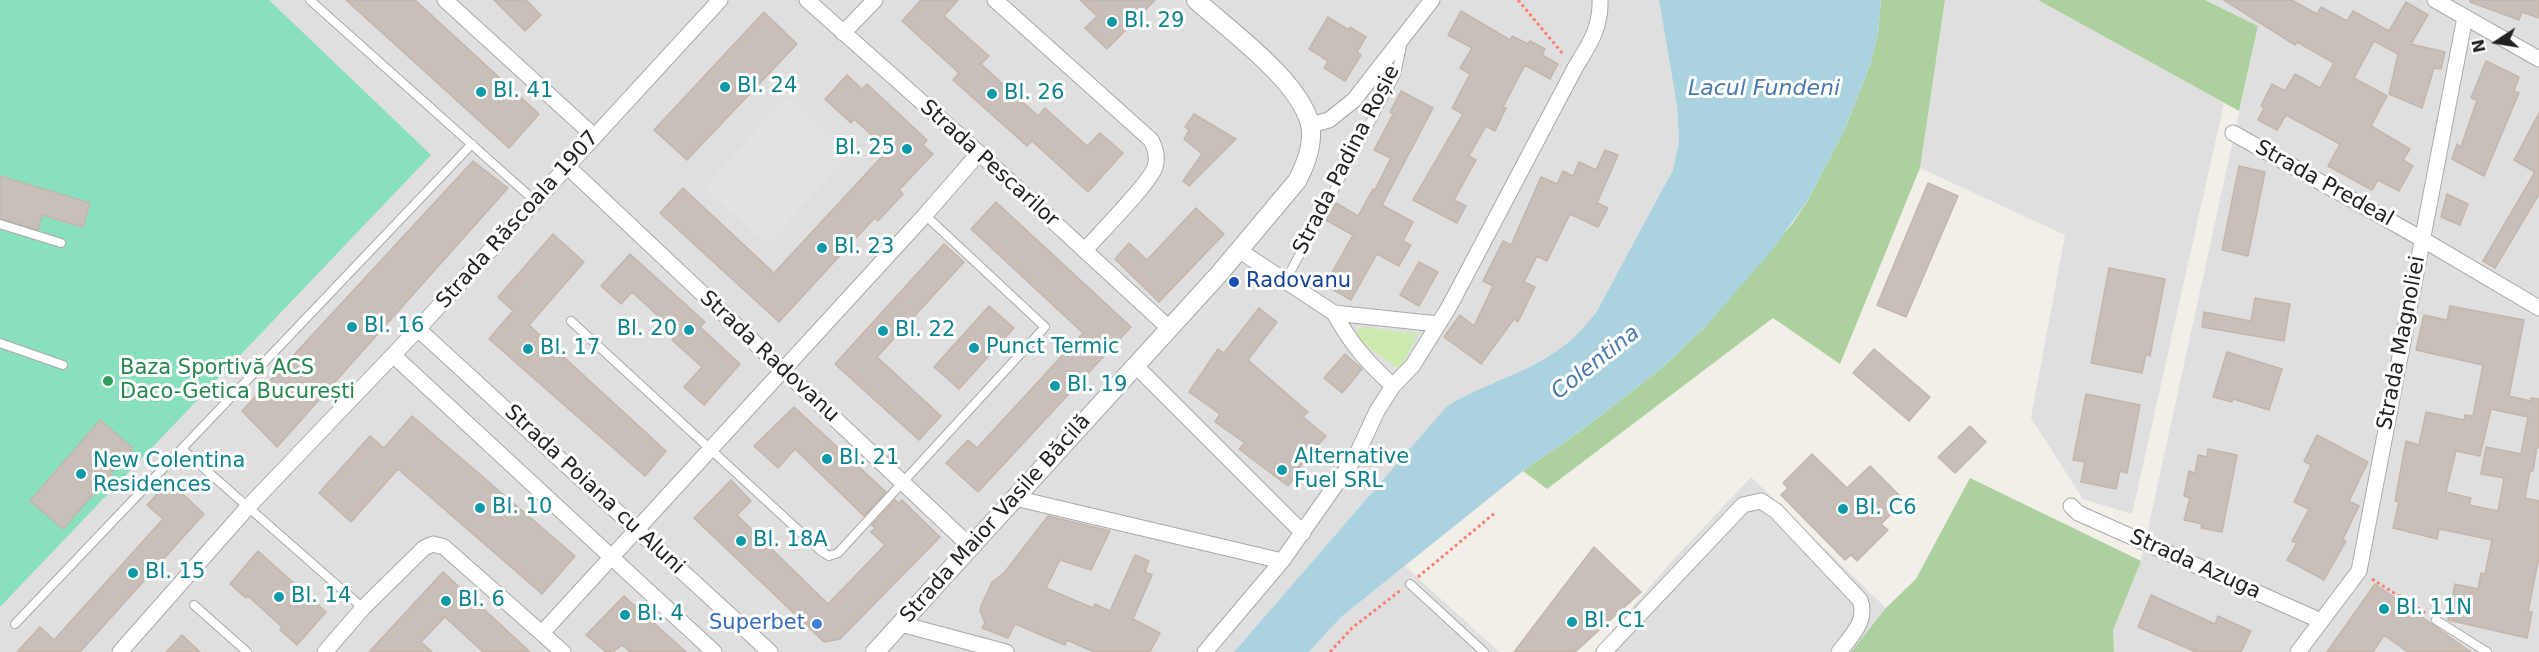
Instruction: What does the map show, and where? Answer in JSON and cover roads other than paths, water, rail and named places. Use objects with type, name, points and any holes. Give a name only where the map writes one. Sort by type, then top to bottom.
[{"type":"street","points":[[445,0],[594,136]]},
{"type":"street","name":"Strada Răscoala 1907","points":[[120,652],[248,507],[418,329],[720,0]]},
{"type":"street","name":"Strada Pescarilor","points":[[807,0],[979,153],[1170,329]]},
{"type":"street","points":[[843,33],[875,0]]},
{"type":"street","points":[[995,0],[1151,140],[1155,147],[1157,156],[1152,174],[1085,250]]},
{"type":"street","name":"Strada Maior Vasile Băcilă","points":[[875,652],[1170,329],[1240,251],[1298,181],[1310,146],[1310,125],[1300,101],[1287,84],[1196,0]]},
{"type":"street","name":"Strada Padina Roșie","points":[[1310,125],[1329,120],[1354,100],[1432,0]]},
{"type":"street","points":[[1205,652],[1282,561],[1303,532],[1356,456],[1368,427],[1393,386],[1413,365],[1438,324],[1597,29],[1601,17],[1600,0]]},
{"type":"street","points":[[2435,0],[2539,59]]},
{"type":"street","name":"Strada Magnoliei","points":[[2298,652],[2359,571],[2465,17]]},
{"type":"street","name":"Strada Predeal","points":[[2233,133],[2422,239],[2539,308]]},
{"type":"street","points":[[542,633],[925,215],[979,153]]},
{"type":"street","name":"Strada Radovanu","points":[[567,166],[971,547]]},
{"type":"street","points":[[1240,251],[1334,313],[1354,347],[1393,386]]},
{"type":"street","points":[[1334,313],[1438,324]]},
{"type":"street","name":"Strada Poiana cu Aluni","points":[[418,329],[770,652]]},
{"type":"street","name":"Strada Poiana cu Aluni","points":[[393,355],[714,652]]},
{"type":"street","points":[[1136,366],[1303,532]]},
{"type":"street","points":[[1015,498],[1282,561]]},
{"type":"street","points":[[1604,652],[1743,505],[1761,501],[1776,511],[1860,600],[1863,618],[1839,652]]},
{"type":"street","name":"Strada Azuga","points":[[2071,506],[2078,513],[2321,621]]},
{"type":"street","points":[[332,649],[363,608],[424,548],[433,544],[444,547],[562,652]]},
{"type":"street","points":[[901,624],[1006,652]]},
{"type":"lane","points":[[310,0],[535,201]]},
{"type":"lane","name":"Strada Padina Roșie","points":[[1286,280],[1396,74],[1403,38]]},
{"type":"lane","points":[[15,624],[472,144]]},
{"type":"lane","points":[[571,321],[829,556],[838,553],[1046,327],[925,215]]},
{"type":"lane","points":[[0,224],[61,243]]},
{"type":"lane","points":[[0,343],[63,364]]},
{"type":"lane","points":[[182,448],[363,608]]},
{"type":"lane","points":[[1410,584],[1484,652]]},
{"type":"lane","points":[[194,605],[247,652]]},
{"type":"lane","points":[[2436,620],[2487,652]]},
{"type":"water","name":"Lacul Fundeni","points":[[1659,0],[1881,0],[1878,34],[1870,65],[1845,129],[1808,200],[1773,249],[1705,327],[1662,368],[1586,427],[1523,471],[1341,617],[1309,652],[1234,652],[1446,407],[1545,359],[1580,331],[1597,311],[1673,170],[1679,141],[1677,106]]},
{"type":"place","name":"Bl. 29","points":[[1112,22]]},
{"type":"place","name":"Bl. 24","points":[[725,87]]},
{"type":"place","name":"Bl. 41","points":[[481,92]]},
{"type":"place","name":"Bl. 26","points":[[992,94]]},
{"type":"place","name":"Bl. 25","points":[[907,149]]},
{"type":"place","name":"Bl. 23","points":[[822,248]]},
{"type":"place","name":"Radovanu","points":[[1234,282]]},
{"type":"place","name":"Bl. 16","points":[[352,327]]},
{"type":"place","name":"Bl. 20","points":[[689,330]]},
{"type":"place","name":"Bl. 22","points":[[883,331]]},
{"type":"place","name":"Punct Termic","points":[[974,348]]},
{"type":"place","name":"Bl. 17","points":[[528,349]]},
{"type":"place","name":"Baza Sportivă ACS Daco-Getica București","points":[[108,381]]},
{"type":"place","name":"Bl. 19","points":[[1055,386]]},
{"type":"place","name":"Bl. 21","points":[[827,459]]},
{"type":"place","name":"Alternative Fuel SRL","points":[[1282,470]]},
{"type":"place","name":"New Colentina Residences","points":[[81,474]]},
{"type":"place","name":"Bl. 10","points":[[480,508]]},
{"type":"place","name":"Bl. C6","points":[[1843,509]]},
{"type":"place","name":"Bl. 18A","points":[[741,541]]},
{"type":"place","name":"Bl. 15","points":[[133,573]]},
{"type":"place","name":"Bl. 14","points":[[279,597]]},
{"type":"place","name":"Bl. 6","points":[[446,601]]},
{"type":"place","name":"Bl. 11N","points":[[2384,609]]},
{"type":"place","name":"Bl. 4","points":[[625,615]]},
{"type":"place","name":"Bl. C1","points":[[1572,622]]},
{"type":"place","name":"Superbet","points":[[817,624]]},
{"type":"water label","name":"Colentina","points":[[1596,363]]}]
